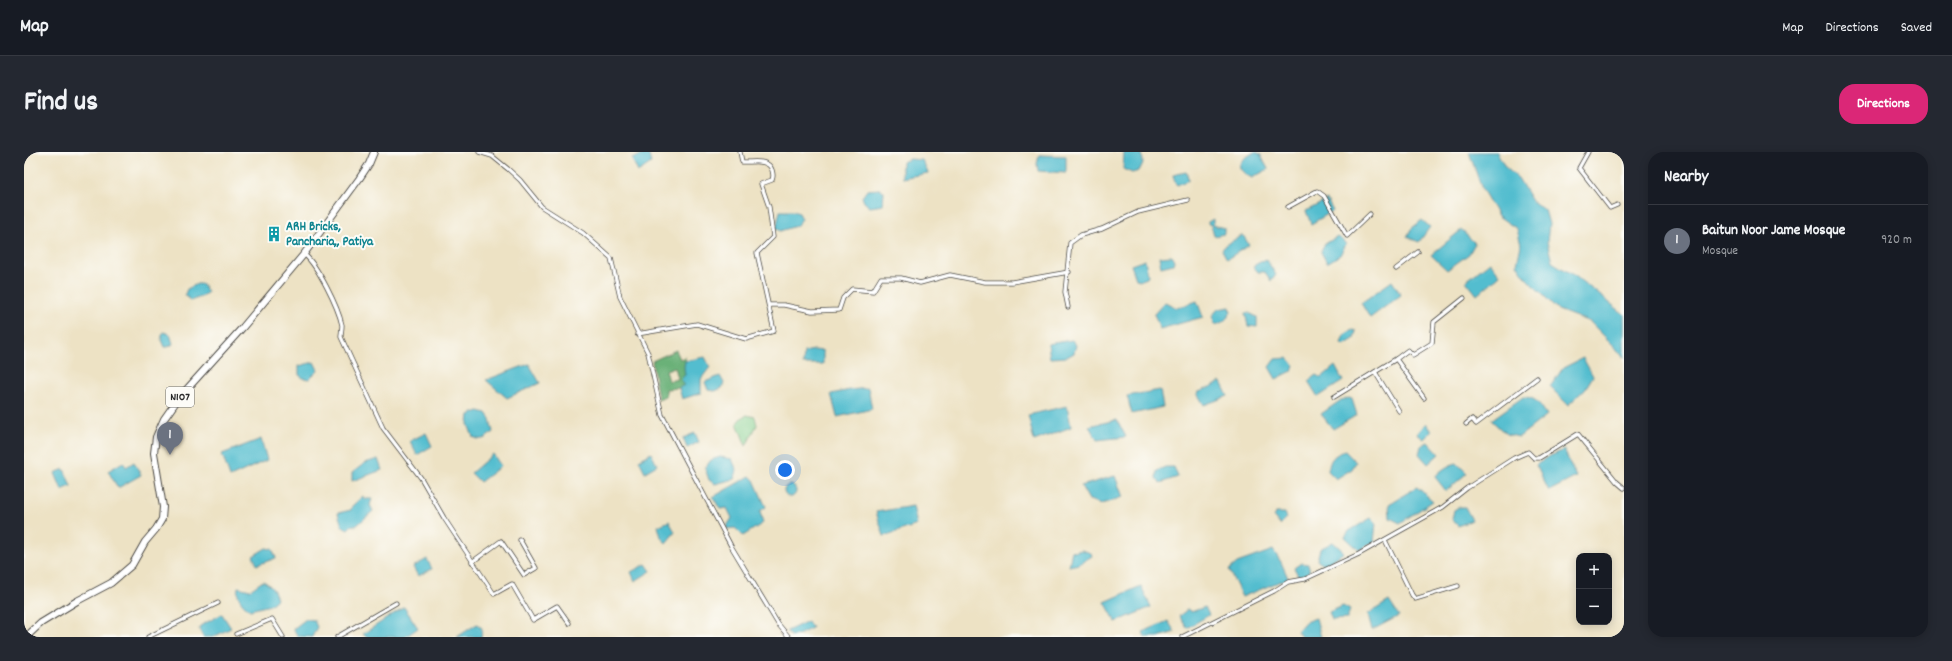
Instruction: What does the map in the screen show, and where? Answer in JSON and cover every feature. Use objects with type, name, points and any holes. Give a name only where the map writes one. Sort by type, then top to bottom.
[{"type":"highway","name":"N107","points":[[26,637],[41,622],[111,583],[132,565],[145,542],[162,519],[163,507],[154,453],[156,437],[164,419],[178,399],[243,327],[304,254],[359,179],[374,152]]},
{"type":"street","points":[[479,152],[492,156],[508,168],[542,207],[583,232],[607,252],[613,265],[620,297],[637,334],[648,353],[662,415],[731,546],[778,624],[788,637]]},
{"type":"street","points":[[637,334],[697,324],[746,339],[774,331],[757,253],[773,237],[769,207],[761,184],[772,180],[773,172],[766,163],[742,162],[740,152]]},
{"type":"street","points":[[1588,152],[1579,168],[1610,208],[1618,205]]},
{"type":"street","points":[[1288,207],[1317,191],[1324,196],[1347,236],[1370,214]]},
{"type":"street","points":[[1068,307],[1065,292],[1069,272],[1068,258],[1070,243],[1081,235],[1102,229],[1138,212],[1188,200]]},
{"type":"street","points":[[1396,268],[1418,252]]},
{"type":"street","points":[[304,254],[313,263],[335,306],[342,326],[341,337],[383,428],[422,478],[472,562],[494,594],[512,584],[533,620],[557,606],[569,623]]},
{"type":"street","points":[[769,304],[784,305],[812,311],[839,310],[843,298],[852,289],[873,290],[881,278],[900,278],[920,283],[950,275],[985,282],[1012,282],[1069,272]]},
{"type":"street","points":[[1334,397],[1396,360],[1408,350],[1413,354],[1432,343],[1434,322],[1464,298]]},
{"type":"street","points":[[1396,360],[1424,398]]},
{"type":"street","points":[[1375,372],[1400,411]]},
{"type":"street","points":[[1466,424],[1472,419],[1476,424],[1537,378]]},
{"type":"street","points":[[1182,637],[1274,591],[1288,582],[1306,579],[1337,566],[1443,507],[1467,488],[1514,458],[1528,452],[1534,458],[1540,458],[1578,434],[1617,482],[1624,488]]},
{"type":"street","points":[[472,562],[501,541],[524,575],[536,568],[520,540]]},
{"type":"street","points":[[1385,540],[1412,595],[1416,599],[1458,586]]},
{"type":"street","points":[[337,637],[396,602]]},
{"type":"street","points":[[148,637],[218,603]]},
{"type":"street","points":[[236,634],[272,619],[283,637]]},
{"type":"green space","points":[[676,350],[680,359],[685,357],[684,385],[679,388],[666,389],[666,396],[658,399],[652,361]],"holes":[[[675,367],[678,379],[669,381],[666,370]]]},
{"type":"green space","points":[[747,415],[755,417],[757,425],[746,446],[737,423],[740,419]]},
{"type":"water","points":[[648,152],[651,163],[638,172],[632,159]]},
{"type":"water","points":[[1124,152],[1142,152],[1143,163],[1139,171],[1132,173],[1123,169]]},
{"type":"water","points":[[1255,152],[1260,154],[1268,169],[1252,178],[1245,174],[1240,167],[1240,164],[1245,158]]},
{"type":"water","points":[[1469,152],[1497,152],[1505,167],[1518,178],[1532,201],[1545,210],[1549,224],[1547,242],[1552,262],[1575,276],[1624,314],[1624,358],[1590,322],[1558,310],[1527,279],[1517,264],[1521,245],[1517,229],[1498,216],[1482,189]]},
{"type":"water","points":[[1039,155],[1066,156],[1066,173],[1038,171],[1037,164]]},
{"type":"water","points":[[910,159],[922,160],[928,173],[902,178],[902,162]]},
{"type":"water","points":[[1186,172],[1189,180],[1177,185],[1173,175]]},
{"type":"water","points":[[879,189],[884,191],[883,205],[870,207],[864,202],[862,197],[867,190]]},
{"type":"water","points":[[1327,200],[1333,211],[1311,224],[1306,211]]},
{"type":"water","points":[[780,211],[793,211],[799,213],[802,219],[796,226],[780,231],[776,228]]},
{"type":"water","points":[[1213,219],[1213,225],[1224,228],[1224,234],[1214,236],[1211,225],[1208,224],[1208,222]]},
{"type":"water","points":[[1422,220],[1430,227],[1419,242],[1407,237],[1411,229]]},
{"type":"water","points":[[1461,230],[1475,243],[1469,254],[1447,270],[1431,255]]},
{"type":"water","points":[[1243,235],[1249,245],[1227,259],[1222,250],[1225,245]]},
{"type":"water","points":[[1339,237],[1346,244],[1340,255],[1327,263],[1321,252],[1325,243]]},
{"type":"water","points":[[1159,257],[1173,257],[1174,261],[1173,264],[1161,267]]},
{"type":"water","points":[[1266,259],[1276,275],[1271,281],[1265,272],[1258,272],[1253,266]]},
{"type":"water","points":[[1145,260],[1148,275],[1147,278],[1139,281],[1136,279],[1131,265]]},
{"type":"water","points":[[1490,262],[1500,275],[1477,295],[1466,281]]},
{"type":"water","points":[[1392,281],[1401,295],[1370,318],[1361,303]]},
{"type":"water","points":[[197,284],[202,284],[208,292],[201,297],[190,301],[185,294],[187,289]]},
{"type":"water","points":[[1197,301],[1203,317],[1160,329],[1154,314],[1165,302],[1177,308]]},
{"type":"water","points":[[1230,307],[1231,312],[1228,317],[1223,322],[1215,325],[1212,316],[1218,309]]},
{"type":"water","points":[[1245,313],[1249,313],[1257,317],[1257,327],[1248,326]]},
{"type":"water","points":[[1352,330],[1356,331],[1354,339],[1344,345],[1341,343],[1344,335]]},
{"type":"water","points":[[163,332],[170,334],[173,344],[168,347],[164,347],[161,340]]},
{"type":"water","points":[[1072,340],[1076,345],[1074,353],[1067,357],[1050,358],[1048,344]]},
{"type":"water","points":[[814,350],[823,351],[823,364],[803,364],[804,352]]},
{"type":"water","points":[[705,357],[710,367],[701,379],[701,393],[682,399],[679,388],[684,385],[681,379],[685,375],[685,361]]},
{"type":"water","points":[[1288,358],[1294,365],[1292,371],[1276,379],[1269,367],[1275,359]]},
{"type":"water","points":[[1583,358],[1593,376],[1585,389],[1568,405],[1550,387],[1563,368]]},
{"type":"water","points":[[314,362],[318,370],[309,379],[303,378],[299,375],[299,366]]},
{"type":"water","points":[[529,364],[540,383],[507,398],[486,380]]},
{"type":"water","points":[[1335,366],[1343,381],[1318,397],[1308,381],[1316,375],[1321,378]]},
{"type":"water","points":[[720,376],[724,383],[722,388],[715,391],[708,390],[705,382]]},
{"type":"water","points":[[1221,382],[1228,396],[1204,405],[1197,393]]},
{"type":"water","points":[[868,388],[872,409],[837,417],[831,394]]},
{"type":"water","points":[[1160,390],[1163,407],[1132,414],[1127,396]]},
{"type":"water","points":[[1523,397],[1532,398],[1535,400],[1547,415],[1519,437],[1506,434],[1491,420]]},
{"type":"water","points":[[1349,398],[1352,399],[1357,415],[1333,429],[1321,414],[1341,400]]},
{"type":"water","points":[[1067,406],[1071,427],[1034,441],[1028,415]]},
{"type":"water","points":[[479,411],[486,413],[490,419],[493,432],[486,438],[481,439],[473,437],[468,424],[469,415]]},
{"type":"water","points":[[1117,420],[1126,437],[1097,440],[1089,426]]},
{"type":"water","points":[[1426,423],[1432,431],[1424,439],[1417,434]]},
{"type":"water","points":[[426,433],[432,446],[417,455],[410,441]]},
{"type":"water","points":[[695,433],[699,442],[687,448],[683,438]]},
{"type":"water","points":[[261,439],[267,460],[230,477],[222,454]]},
{"type":"water","points":[[1428,442],[1439,454],[1428,464],[1419,454],[1421,446]]},
{"type":"water","points":[[1564,450],[1576,477],[1549,491],[1536,465],[1550,456]]},
{"type":"water","points":[[1345,451],[1356,462],[1352,469],[1336,479],[1328,471],[1330,463],[1335,456]]},
{"type":"water","points":[[651,453],[657,465],[645,472],[639,460]]},
{"type":"water","points":[[493,454],[501,466],[480,482],[471,473]]},
{"type":"water","points":[[720,457],[732,459],[737,471],[734,479],[715,484],[709,480],[705,468],[711,460]]},
{"type":"water","points":[[378,459],[382,470],[352,481],[352,473],[365,463]]},
{"type":"water","points":[[123,462],[126,467],[134,462],[141,475],[118,488],[108,471]]},
{"type":"water","points":[[1457,463],[1467,473],[1446,491],[1435,477],[1445,468]]},
{"type":"water","points":[[1165,467],[1174,467],[1178,477],[1160,483],[1156,478],[1157,471]]},
{"type":"water","points":[[64,469],[71,486],[62,490],[55,473]]},
{"type":"water","points":[[750,476],[754,480],[766,507],[760,511],[763,523],[743,536],[735,528],[725,529],[732,518],[727,508],[720,509],[713,497]]},
{"type":"water","points":[[1115,476],[1123,497],[1102,504],[1089,500],[1081,486]]},
{"type":"water","points":[[790,485],[794,487],[796,491],[794,495],[790,497],[786,495],[784,491],[786,487]]},
{"type":"water","points":[[1417,487],[1433,501],[1400,523],[1390,518],[1389,504]]},
{"type":"water","points":[[363,496],[364,499],[372,499],[370,505],[373,511],[356,526],[352,525],[348,529],[342,526],[338,513],[351,510],[352,506]]},
{"type":"water","points":[[913,506],[917,525],[884,536],[876,512]]},
{"type":"water","points":[[1459,507],[1465,507],[1472,520],[1458,526],[1452,519],[1454,510]]},
{"type":"water","points":[[1276,513],[1285,513],[1287,518],[1280,525],[1273,516]]},
{"type":"water","points":[[1371,518],[1376,523],[1374,542],[1359,550],[1345,537],[1349,531]]},
{"type":"water","points":[[669,521],[675,532],[666,543],[661,537],[658,526]]},
{"type":"water","points":[[1333,542],[1344,552],[1324,566],[1317,560],[1320,549]]},
{"type":"water","points":[[266,548],[272,549],[276,558],[257,565],[253,556]]},
{"type":"water","points":[[1072,550],[1074,552],[1082,550],[1091,553],[1092,556],[1079,564],[1069,566]]},
{"type":"water","points":[[1273,550],[1281,562],[1288,578],[1242,597],[1229,570],[1237,563]]},
{"type":"water","points":[[427,559],[432,569],[418,576],[413,567]]},
{"type":"water","points":[[1301,563],[1308,564],[1310,572],[1299,577],[1294,568]]},
{"type":"water","points":[[646,564],[651,571],[635,581],[631,572]]},
{"type":"water","points":[[263,581],[272,588],[277,599],[270,605],[250,610],[240,600],[238,587],[250,590]]},
{"type":"water","points":[[1141,586],[1151,607],[1116,622],[1105,602]]},
{"type":"water","points":[[1389,601],[1399,616],[1372,630],[1368,614]]},
{"type":"water","points":[[1343,606],[1350,610],[1347,619],[1332,620],[1329,612]]},
{"type":"water","points":[[404,607],[418,628],[405,637],[366,637],[363,634]]},
{"type":"water","points":[[1205,607],[1209,615],[1187,628],[1179,616],[1188,609],[1191,612]]},
{"type":"water","points":[[222,614],[231,628],[213,637],[203,637],[199,629],[200,626]]},
{"type":"water","points":[[1316,618],[1321,637],[1301,637],[1297,631],[1305,622]]},
{"type":"water","points":[[306,619],[314,620],[317,627],[312,637],[298,636],[293,629]]},
{"type":"water","points":[[808,621],[812,628],[798,635],[791,636],[787,631]]},
{"type":"water","points":[[1168,621],[1175,632],[1158,637],[1145,637],[1143,632]]},
{"type":"water","points":[[477,624],[482,628],[481,637],[457,637]]},
{"type":"place","name":"ARH Bricks, Pancharia,, Patiya","points":[[274,234]]},
{"type":"place","name":"Baitun Noor Jame Mosque","points":[[170,455]]}]
